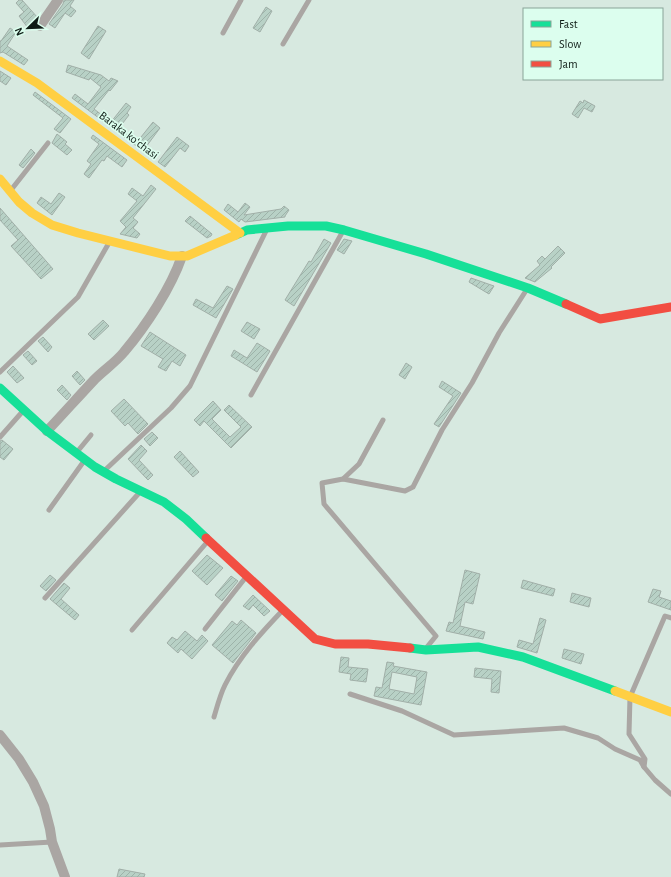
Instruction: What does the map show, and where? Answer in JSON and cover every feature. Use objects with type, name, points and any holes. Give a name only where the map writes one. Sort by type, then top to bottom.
[{"type":"street","points":[[40,26],[58,0]]},
{"type":"street","name":"Baraka koʻchasi","points":[[0,61],[37,83],[240,233]]},
{"type":"street","points":[[0,179],[19,202],[32,213],[52,225],[78,234],[110,240],[170,256],[186,256],[201,251],[247,230],[326,226],[426,254],[528,288],[600,319],[671,307]]},
{"type":"street","points":[[47,431],[96,378],[123,353],[142,328],[161,298],[180,264],[182,256]]},
{"type":"street","points":[[0,388],[47,431],[85,460],[103,472],[164,502],[186,519],[316,639],[336,644],[368,644],[426,650],[478,647],[522,657],[671,712]]},
{"type":"street","points":[[0,735],[19,759],[33,782],[44,806],[52,842],[66,877]]},
{"type":"lane","points":[[223,33],[241,0]]},
{"type":"lane","points":[[283,44],[309,0]]},
{"type":"lane","points":[[11,191],[48,143]]},
{"type":"lane","points":[[103,472],[171,408],[190,386],[268,228]]},
{"type":"lane","points":[[251,395],[344,230]]},
{"type":"lane","points":[[0,372],[78,297],[110,240]]},
{"type":"lane","points":[[426,650],[436,636],[324,504],[322,483],[343,479],[405,491],[412,487],[442,430],[472,383],[500,333],[528,288]]},
{"type":"lane","points":[[0,437],[23,410]]},
{"type":"lane","points":[[343,479],[359,464],[383,420]]},
{"type":"lane","points":[[76,453],[91,435]]},
{"type":"lane","points":[[49,510],[85,460]]},
{"type":"lane","points":[[45,598],[141,491]]},
{"type":"lane","points":[[132,630],[209,540]]},
{"type":"lane","points":[[205,629],[247,576]]},
{"type":"lane","points":[[214,717],[225,686],[237,666],[258,636],[283,610]]},
{"type":"lane","points":[[644,767],[645,759],[629,734],[630,697],[665,616],[671,618]]},
{"type":"lane","points":[[350,694],[402,711],[454,735],[564,728],[598,738],[615,750],[640,760],[644,767],[671,794]]},
{"type":"lane","points":[[0,845],[52,842]]},
{"type":"building","points":[[19,0],[22,0],[38,18],[28,28],[19,16],[24,12],[16,3]]},
{"type":"building","points":[[64,0],[74,0],[70,6],[76,11],[71,17],[65,13],[55,28],[49,24],[63,4]]},
{"type":"building","points":[[266,7],[272,11],[260,32],[253,28]]},
{"type":"building","points":[[98,26],[106,31],[89,59],[81,53]]},
{"type":"building","points":[[10,28],[16,32],[7,46],[28,60],[24,65],[3,52],[0,53],[0,41]]},
{"type":"building","points":[[68,65],[101,75],[109,81],[111,78],[118,81],[94,109],[111,122],[126,103],[131,107],[127,113],[129,115],[119,128],[137,142],[153,122],[160,128],[143,151],[72,98],[75,94],[88,104],[101,87],[90,78],[89,80],[66,72]]},
{"type":"building","points":[[0,71],[11,78],[6,85],[0,81]]},
{"type":"building","points":[[35,92],[71,119],[60,133],[54,129],[63,118],[33,95]]},
{"type":"building","points":[[584,100],[595,106],[592,112],[584,108],[578,118],[572,114],[580,101],[583,103]]},
{"type":"building","points":[[57,134],[67,142],[65,144],[72,150],[67,155],[52,143]]},
{"type":"building","points":[[93,135],[127,160],[122,167],[107,156],[104,161],[102,160],[89,178],[84,174],[91,164],[87,161],[99,144],[91,138]]},
{"type":"building","points":[[177,137],[189,146],[185,152],[180,148],[165,167],[158,162]]},
{"type":"building","points":[[31,149],[35,153],[23,168],[19,165]]},
{"type":"building","points":[[151,185],[156,189],[133,218],[138,222],[133,228],[140,234],[137,238],[120,234],[126,227],[120,221],[137,201],[128,194],[132,188],[143,196]]},
{"type":"building","points":[[59,193],[65,197],[52,215],[37,203],[41,197],[51,204]]},
{"type":"building","points":[[245,203],[250,207],[244,215],[281,209],[284,206],[289,210],[285,217],[245,222],[241,219],[239,222],[224,210],[228,204],[238,212]]},
{"type":"building","points":[[0,208],[53,269],[41,279],[11,246],[18,240],[0,220]]},
{"type":"building","points":[[190,216],[212,234],[211,236],[207,238],[185,221]]},
{"type":"building","points":[[324,239],[331,243],[294,306],[285,300],[309,261],[311,262]]},
{"type":"building","points":[[344,239],[352,241],[344,254],[337,250]]},
{"type":"building","points":[[558,246],[565,253],[551,267],[552,268],[535,282],[525,278],[540,265],[537,261],[542,256],[545,259]]},
{"type":"building","points":[[471,278],[494,286],[489,294],[469,282]]},
{"type":"building","points":[[227,286],[233,289],[216,318],[193,305],[196,299],[213,308]]},
{"type":"building","points":[[103,320],[109,326],[94,340],[88,334]]},
{"type":"building","points":[[247,322],[260,329],[254,339],[241,331]]},
{"type":"building","points":[[150,332],[186,355],[180,366],[172,361],[166,371],[158,367],[163,359],[141,346]]},
{"type":"building","points":[[43,337],[52,347],[48,352],[38,341]]},
{"type":"building","points":[[257,343],[270,351],[257,372],[231,356],[234,350],[247,358]]},
{"type":"building","points":[[28,351],[37,361],[32,365],[23,355]]},
{"type":"building","points":[[406,363],[412,367],[405,379],[399,375]]},
{"type":"building","points":[[13,366],[24,378],[17,383],[7,372]]},
{"type":"building","points":[[77,371],[85,380],[80,385],[72,376]]},
{"type":"building","points":[[442,381],[461,393],[439,427],[434,424],[453,396],[439,387]]},
{"type":"building","points":[[62,385],[71,395],[67,400],[57,390]]},
{"type":"building","points":[[124,399],[148,424],[138,434],[128,423],[125,426],[111,411]]},
{"type":"building","points":[[213,401],[221,410],[212,419],[230,437],[241,427],[224,410],[229,405],[252,427],[231,448],[204,421],[200,426],[194,420]]},
{"type":"building","points":[[152,432],[158,438],[150,446],[144,439]]},
{"type":"building","points":[[2,440],[13,449],[4,460],[0,457],[0,441]]},
{"type":"building","points":[[141,445],[147,451],[139,460],[153,475],[148,480],[128,459]]},
{"type":"building","points":[[180,451],[199,472],[193,477],[174,457]]},
{"type":"building","points":[[207,555],[223,568],[207,585],[192,571]]},
{"type":"building","points":[[465,570],[480,574],[473,604],[465,602],[460,626],[485,632],[483,639],[446,631],[449,622],[453,623]]},
{"type":"building","points":[[50,575],[56,580],[46,591],[40,586]]},
{"type":"building","points":[[231,576],[238,581],[222,601],[215,595]]},
{"type":"building","points":[[523,580],[555,589],[553,596],[521,588]]},
{"type":"building","points":[[64,583],[70,588],[61,599],[79,615],[75,620],[50,599]]},
{"type":"building","points":[[653,589],[661,591],[659,597],[671,601],[671,610],[648,602]]},
{"type":"building","points":[[572,593],[591,598],[589,607],[570,602]]},
{"type":"building","points":[[253,595],[270,611],[264,616],[253,605],[249,610],[243,606]]},
{"type":"building","points":[[540,618],[546,620],[537,653],[517,647],[519,640],[533,644]]},
{"type":"building","points":[[241,620],[256,633],[233,663],[212,645],[232,621],[237,625]]},
{"type":"building","points":[[185,631],[197,641],[202,635],[208,641],[192,659],[181,649],[178,653],[167,643],[172,637],[177,640]]},
{"type":"building","points":[[564,649],[584,654],[581,664],[562,658]]},
{"type":"building","points":[[341,657],[349,658],[348,667],[368,669],[366,682],[350,680],[351,674],[339,672]]},
{"type":"building","points":[[387,662],[394,663],[393,666],[427,672],[421,705],[374,696],[376,687],[382,688]],"holes":[[[392,672],[417,677],[414,694],[389,689]]]},
{"type":"building","points":[[475,668],[501,671],[499,693],[491,692],[492,679],[474,677]]},
{"type":"building","points":[[119,869],[145,874],[144,877],[117,877]]},
{"type":"traffic: fast","points":[[236,235],[247,230],[288,226],[326,226],[426,254],[528,288],[566,304]]},
{"type":"traffic: fast","points":[[0,388],[47,431],[95,467],[116,479],[164,502],[186,519],[206,538]]},
{"type":"traffic: fast","points":[[410,648],[426,650],[478,647],[523,657],[615,691]]},
{"type":"traffic: slow","points":[[0,61],[37,83],[240,233]]},
{"type":"traffic: slow","points":[[0,179],[19,202],[32,213],[52,225],[170,256],[187,256],[236,235]]},
{"type":"traffic: slow","points":[[615,691],[671,712]]},
{"type":"traffic: jam","points":[[566,304],[600,319],[671,307]]},
{"type":"traffic: jam","points":[[206,538],[315,639],[335,644],[368,644],[410,648]]}]
